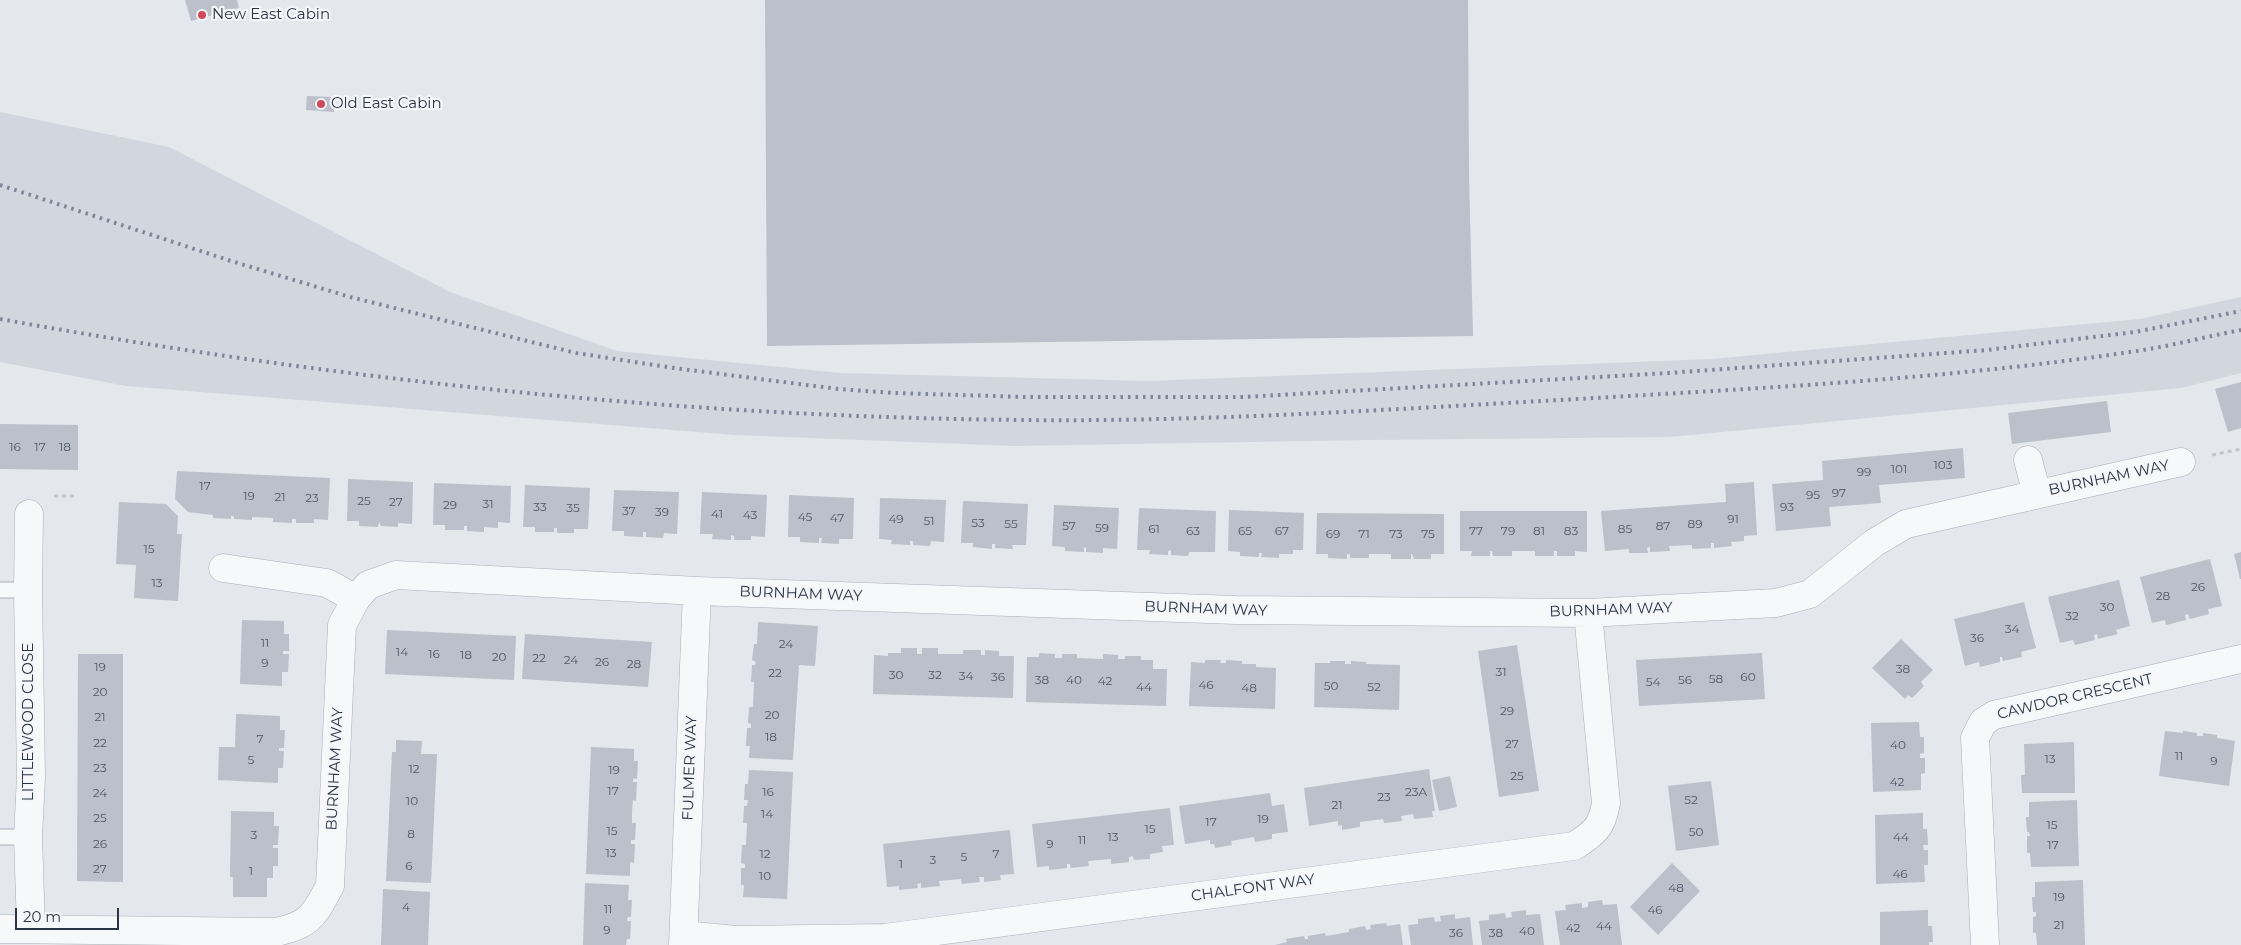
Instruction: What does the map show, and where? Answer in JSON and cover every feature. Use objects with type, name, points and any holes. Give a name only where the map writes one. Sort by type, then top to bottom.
[{"type":"street","name":"BURNHAM WAY","points":[[2028,460],[2037,494]]},
{"type":"street","name":"BURNHAM WAY","points":[[32,929],[276,932],[296,928],[314,914],[330,886],[342,625],[356,599],[368,585],[396,575],[697,590],[1236,610],[1588,613],[1776,604],[1810,594],[1874,543],[1906,524],[2181,462]]},
{"type":"street","name":"LITTLEWOOD CLOSE","points":[[29,514],[28,590],[31,777],[28,837],[32,929]]},
{"type":"street","points":[[223,568],[327,583],[356,599]]},
{"type":"street","name":"FULMER WAY","points":[[684,940],[697,590]]},
{"type":"street","name":"CHALFONT WAY","points":[[684,940],[885,938],[1574,846],[1590,836],[1603,821],[1606,803],[1588,613]]},
{"type":"street","name":"CAWDOR CRESCENT","points":[[1985,945],[1975,738],[1983,722],[1994,715],[2241,658]]},
{"type":"street","points":[[0,929],[32,929]]},
{"type":"lane","points":[[0,590],[28,590]]},
{"type":"lane","points":[[0,837],[28,837]]},
{"type":"shaded area","points":[[0,112],[169,147],[450,292],[617,351],[841,373],[1149,381],[1712,359],[2140,319],[2241,297],[2241,373],[2181,388],[1670,437],[1014,446],[735,435],[126,386],[0,362]]},
{"type":"building","name":"New East Cabin","points":[[185,0],[237,0],[239,8],[191,21]]},
{"type":"building","points":[[765,0],[1468,0],[1469,175],[1473,336],[767,346]]},
{"type":"building","name":"Old East Cabin","points":[[307,96],[335,97],[334,112],[306,110]]},
{"type":"building","points":[[2241,382],[2241,428],[2228,432],[2215,389]]},
{"type":"building","points":[[2107,401],[2111,432],[2012,444],[2008,413]]},
{"type":"building","points":[[0,424],[78,425],[78,470],[0,469]]},
{"type":"building","points":[[1963,448],[1965,478],[1879,485],[1881,503],[1829,507],[1831,526],[1776,531],[1772,484],[1823,480],[1822,461]]},
{"type":"building","points":[[177,471],[330,478],[328,520],[314,519],[314,523],[296,523],[296,519],[292,519],[292,523],[273,522],[273,518],[252,517],[252,520],[234,519],[234,516],[231,516],[231,519],[213,518],[213,515],[188,512],[175,499]]},
{"type":"building","points":[[348,479],[413,482],[412,524],[398,523],[398,527],[381,526],[379,522],[378,527],[359,526],[359,521],[347,521]]},
{"type":"building","points":[[1754,482],[1757,535],[1744,536],[1744,541],[1731,542],[1732,546],[1714,548],[1714,543],[1711,543],[1711,548],[1692,549],[1692,545],[1669,546],[1670,551],[1650,552],[1650,547],[1647,548],[1648,553],[1629,553],[1629,549],[1605,551],[1601,511],[1726,502],[1725,484]]},
{"type":"building","points":[[434,483],[511,486],[510,523],[498,522],[498,528],[484,527],[484,532],[467,531],[467,526],[464,526],[464,530],[445,530],[445,525],[433,525]]},
{"type":"building","points":[[525,485],[590,488],[588,529],[574,529],[574,533],[557,533],[557,528],[554,528],[554,532],[535,532],[535,527],[523,527]]},
{"type":"building","points":[[614,490],[679,492],[677,534],[664,533],[663,538],[646,537],[646,532],[643,532],[643,537],[624,536],[624,531],[612,531]]},
{"type":"building","points":[[702,492],[767,495],[765,537],[751,536],[751,540],[734,540],[734,536],[731,535],[731,540],[712,539],[713,534],[700,534]]},
{"type":"building","points":[[789,495],[854,498],[853,539],[839,539],[839,544],[821,543],[822,538],[819,538],[819,543],[800,542],[800,537],[788,537]]},
{"type":"building","points":[[880,498],[946,500],[944,542],[931,541],[930,546],[913,545],[913,541],[910,541],[910,545],[891,544],[892,540],[879,539]]},
{"type":"building","points":[[963,501],[1028,504],[1026,545],[1012,545],[1013,549],[995,548],[995,544],[992,544],[992,549],[973,547],[973,543],[961,543]]},
{"type":"building","points":[[119,502],[166,504],[178,516],[177,534],[182,534],[178,601],[134,598],[136,565],[116,564]]},
{"type":"building","points":[[1054,505],[1119,508],[1117,549],[1103,548],[1103,553],[1086,552],[1084,547],[1084,552],[1065,551],[1065,547],[1052,546]]},
{"type":"building","points":[[1139,508],[1216,511],[1215,552],[1189,552],[1188,556],[1171,555],[1171,550],[1168,551],[1168,555],[1149,554],[1150,550],[1137,550]]},
{"type":"building","points":[[1229,510],[1304,513],[1303,550],[1293,550],[1293,554],[1279,554],[1279,558],[1261,557],[1262,553],[1259,553],[1259,557],[1240,556],[1240,552],[1228,551]]},
{"type":"building","points":[[1460,511],[1587,511],[1587,552],[1575,551],[1575,556],[1557,556],[1557,551],[1554,551],[1554,556],[1535,556],[1535,551],[1512,551],[1512,556],[1493,556],[1492,551],[1490,551],[1490,556],[1471,556],[1472,551],[1460,551]]},
{"type":"building","points":[[1317,513],[1444,514],[1444,554],[1431,554],[1431,559],[1414,559],[1412,554],[1411,559],[1391,559],[1391,554],[1369,554],[1369,558],[1350,558],[1350,554],[1347,554],[1347,559],[1328,558],[1328,554],[1316,554]]},
{"type":"building","points":[[2241,552],[2241,579],[2240,579],[2234,554]]},
{"type":"building","points":[[2210,559],[2222,606],[2208,609],[2209,614],[2190,619],[2188,614],[2185,615],[2186,620],[2166,625],[2165,620],[2152,623],[2140,577]]},
{"type":"building","points":[[2119,580],[2130,626],[2116,630],[2118,634],[2098,639],[2097,634],[2094,635],[2095,640],[2075,645],[2073,640],[2060,643],[2048,597]]},
{"type":"building","points":[[2024,602],[2036,648],[2021,652],[2022,657],[2003,661],[2002,657],[2000,657],[2000,662],[1980,667],[1979,662],[1965,666],[1954,619]]},
{"type":"building","points":[[242,620],[284,621],[284,634],[289,634],[289,651],[283,651],[283,654],[289,654],[288,672],[282,672],[282,686],[240,684]]},
{"type":"building","points":[[758,622],[818,626],[815,666],[799,665],[793,760],[749,758],[750,746],[746,746],[747,728],[751,728],[751,724],[748,723],[749,707],[753,707],[754,682],[751,682],[752,665],[755,665],[756,662],[752,660],[754,644],[757,644]]},
{"type":"building","points":[[387,630],[516,636],[514,680],[385,674]]},
{"type":"building","points":[[525,634],[652,642],[648,687],[522,679]]},
{"type":"building","points":[[1901,639],[1933,670],[1921,682],[1924,686],[1912,698],[1908,695],[1905,699],[1872,668]]},
{"type":"building","points":[[1517,645],[1539,791],[1499,797],[1478,651]]},
{"type":"building","points":[[901,648],[917,648],[917,654],[922,654],[922,648],[938,648],[938,654],[963,654],[963,650],[981,650],[981,655],[985,655],[985,650],[999,651],[999,656],[1014,656],[1013,698],[873,694],[874,655],[888,656],[888,653],[901,653]]},
{"type":"building","points":[[1039,653],[1055,654],[1055,658],[1062,658],[1062,654],[1077,654],[1077,658],[1103,659],[1103,654],[1118,655],[1118,659],[1125,659],[1125,656],[1141,656],[1141,660],[1153,660],[1153,669],[1167,669],[1166,706],[1026,702],[1027,657],[1039,657]]},
{"type":"building","points":[[1762,653],[1765,699],[1639,706],[1636,660]]},
{"type":"building","points":[[78,654],[123,654],[123,882],[77,881]]},
{"type":"building","points":[[1205,660],[1221,660],[1220,663],[1226,663],[1226,660],[1242,661],[1242,664],[1256,664],[1256,667],[1276,668],[1275,709],[1189,706],[1191,662],[1205,663]]},
{"type":"building","points":[[1330,661],[1345,661],[1345,664],[1351,664],[1351,661],[1366,662],[1366,664],[1400,665],[1399,710],[1314,707],[1315,663],[1330,663]]},
{"type":"building","points":[[236,714],[280,716],[280,730],[285,730],[284,748],[279,748],[279,751],[284,751],[283,768],[278,768],[278,783],[218,780],[219,747],[235,747]]},
{"type":"building","points":[[1919,722],[1920,737],[1924,737],[1924,753],[1920,754],[1920,758],[1925,758],[1925,773],[1921,774],[1921,790],[1873,792],[1871,723]]},
{"type":"building","points":[[2165,731],[2197,733],[2197,736],[2203,736],[2203,733],[2217,735],[2217,738],[2235,741],[2229,786],[2159,776]]},
{"type":"building","points":[[396,740],[422,741],[421,754],[437,754],[431,883],[386,881],[392,752],[396,752]]},
{"type":"building","points":[[2074,742],[2075,793],[2022,793],[2021,775],[2025,775],[2024,744]]},
{"type":"building","points":[[591,747],[634,749],[634,761],[638,761],[637,779],[634,778],[633,780],[633,782],[637,782],[636,801],[633,800],[632,823],[636,823],[635,840],[631,840],[631,844],[635,844],[634,863],[630,862],[630,876],[586,874]]},
{"type":"building","points":[[1429,769],[1435,811],[1432,811],[1433,817],[1414,819],[1413,814],[1401,816],[1402,821],[1384,823],[1383,819],[1360,822],[1360,827],[1342,830],[1342,825],[1338,826],[1338,821],[1309,826],[1304,788]]},
{"type":"building","points":[[749,770],[793,772],[787,899],[743,897],[744,885],[741,885],[741,868],[745,868],[745,864],[741,863],[742,845],[746,845],[747,823],[743,823],[744,806],[747,806],[748,800],[744,800],[745,784],[748,784]]},
{"type":"building","points":[[1450,776],[1457,807],[1439,811],[1432,780]]},
{"type":"building","points":[[1711,781],[1719,845],[1676,851],[1668,786]]},
{"type":"building","points":[[1270,793],[1272,806],[1284,804],[1288,832],[1272,834],[1272,839],[1255,842],[1254,837],[1231,841],[1232,845],[1215,848],[1214,844],[1210,844],[1210,840],[1185,844],[1179,806]]},
{"type":"building","points":[[2077,800],[2079,866],[2031,867],[2030,853],[2027,853],[2027,836],[2030,836],[2029,832],[2027,832],[2026,817],[2029,817],[2029,802]]},
{"type":"building","points":[[1170,808],[1174,845],[1162,846],[1163,852],[1150,854],[1150,859],[1134,860],[1133,856],[1129,857],[1129,862],[1111,864],[1111,859],[1088,861],[1089,866],[1071,868],[1070,864],[1067,864],[1067,868],[1049,870],[1049,866],[1037,867],[1032,824]]},
{"type":"building","points":[[231,811],[274,812],[274,826],[279,826],[278,845],[273,845],[273,848],[278,848],[278,866],[273,866],[273,878],[267,878],[267,897],[233,897],[233,877],[230,877]]},
{"type":"building","points":[[1923,813],[1923,829],[1927,829],[1928,845],[1923,845],[1924,850],[1928,850],[1928,865],[1924,865],[1925,882],[1876,884],[1875,815]]},
{"type":"building","points":[[1010,830],[1014,874],[1000,875],[1001,880],[984,882],[984,877],[979,877],[980,882],[962,884],[961,879],[939,881],[940,886],[921,888],[921,883],[917,884],[918,888],[899,890],[899,886],[887,887],[883,844]]},
{"type":"building","points":[[1672,863],[1700,891],[1658,935],[1630,907]]},
{"type":"building","points":[[2083,880],[2085,945],[2037,945],[2036,933],[2033,933],[2033,917],[2036,916],[2036,912],[2033,912],[2032,897],[2035,897],[2035,882]]},
{"type":"building","points":[[585,883],[629,885],[628,900],[632,900],[631,917],[628,917],[627,921],[631,921],[630,939],[627,939],[626,945],[583,945]]},
{"type":"building","points":[[383,889],[430,892],[428,945],[381,945]]},
{"type":"building","points":[[1602,900],[1603,905],[1617,904],[1622,945],[1560,945],[1555,911],[1566,910],[1565,905],[1582,903],[1582,908],[1588,907],[1588,902]]},
{"type":"building","points":[[1526,910],[1526,915],[1540,914],[1544,945],[1482,945],[1479,921],[1489,920],[1489,915],[1505,913],[1506,918],[1512,917],[1511,912]]},
{"type":"building","points":[[1928,910],[1928,926],[1932,926],[1933,942],[1929,942],[1929,945],[1880,945],[1880,912]]},
{"type":"building","points":[[1455,914],[1455,919],[1470,917],[1473,945],[1411,945],[1408,925],[1418,924],[1418,919],[1434,917],[1435,922],[1441,921],[1440,916]]},
{"type":"building","points":[[1386,923],[1387,926],[1400,924],[1403,945],[1275,945],[1287,942],[1286,939],[1304,936],[1305,939],[1308,939],[1308,936],[1325,933],[1326,936],[1349,932],[1349,929],[1365,926],[1366,930],[1371,929],[1370,925]]},
{"type":"railway","points":[[0,185],[228,260],[350,297],[576,353],[674,368],[838,389],[894,393],[1027,397],[1243,397],[1669,373],[1987,350],[2135,332],[2241,311]]},
{"type":"railway","points":[[0,319],[254,360],[510,391],[766,412],[1024,420],[1163,419],[1301,414],[1855,382],[1993,369],[2144,350],[2241,330]]},
{"type":"place","name":"New East Cabin","points":[[202,15]]},
{"type":"place","name":"Old East Cabin","points":[[321,104]]}]
